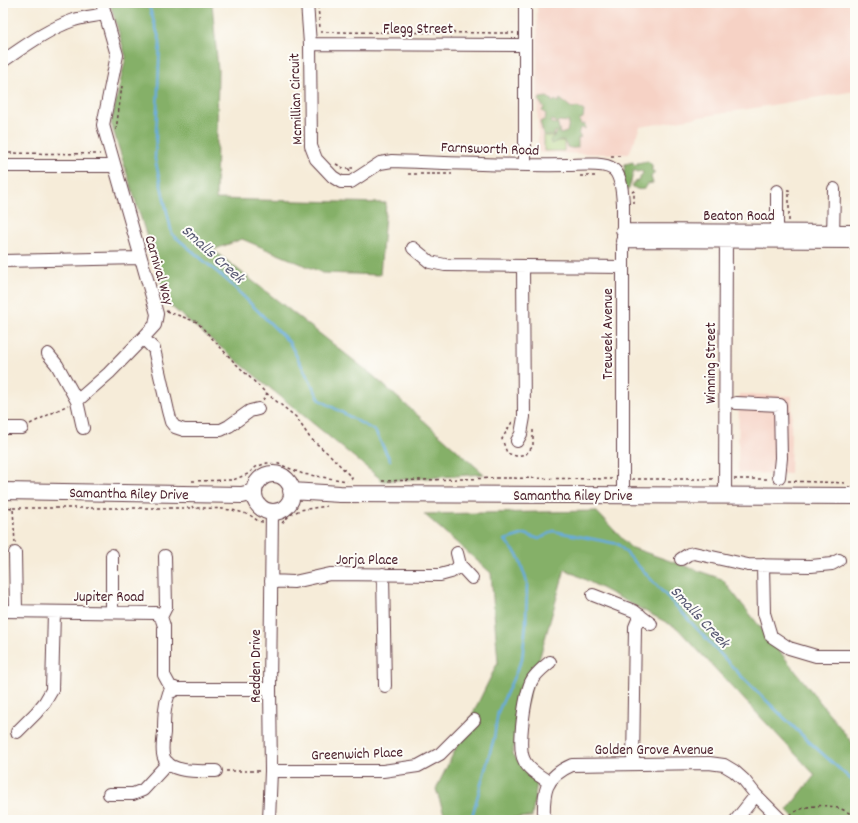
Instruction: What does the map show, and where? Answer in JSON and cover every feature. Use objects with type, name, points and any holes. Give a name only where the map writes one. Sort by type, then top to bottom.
[{"type":"main road","points":[[272,474],[283,477],[287,481],[291,491],[291,496],[287,505],[278,511],[272,511],[264,509],[256,502],[254,492],[255,487],[262,478],[272,474]]},
{"type":"main road","name":"Samantha Riley Drive","points":[[291,491],[340,494],[624,495],[725,487],[854,493]]},
{"type":"main road","name":"Samantha Riley Drive","points":[[3,491],[242,495],[254,492]]},
{"type":"street","name":"Mcmillian Circuit","points":[[308,3],[317,40],[310,138],[313,152],[316,159],[338,181],[345,183],[351,182],[364,174]]},
{"type":"street","points":[[525,3],[525,165]]},
{"type":"street","points":[[3,61],[56,28],[103,8]]},
{"type":"street","name":"Carnival Way","points":[[77,401],[109,373],[155,325],[157,314],[103,125],[117,55],[103,8]]},
{"type":"street","name":"Flegg Street","points":[[317,40],[525,45]]},
{"type":"street","points":[[3,166],[112,160]]},
{"type":"street","name":"Farnsworth Road","points":[[364,174],[380,163],[392,161],[525,165],[601,165],[613,169],[617,174]]},
{"type":"street","name":"Treweek Avenue","points":[[617,174],[622,189],[624,495]]},
{"type":"street","points":[[833,236],[834,189]]},
{"type":"street","points":[[777,237],[783,190]]},
{"type":"street","name":"Beaton Road","points":[[622,236],[833,236],[855,231]]},
{"type":"street","name":"Beaton Road","points":[[833,236],[855,242]]},
{"type":"street","name":"Winning Street","points":[[725,487],[726,237]]},
{"type":"street","points":[[413,248],[430,262],[445,265],[623,267]]},
{"type":"street","points":[[3,261],[69,261],[140,258]]},
{"type":"street","points":[[517,441],[521,434],[524,417],[523,266]]},
{"type":"street","points":[[143,338],[154,349],[168,411],[171,422],[175,427],[184,430],[221,430],[250,411],[258,409]]},
{"type":"street","points":[[48,354],[57,365],[77,401],[83,428]]},
{"type":"street","points":[[736,403],[780,405],[781,458],[778,479]]},
{"type":"street","points":[[3,428],[22,428]]},
{"type":"street","name":"Redden Drive","points":[[269,820],[271,771],[270,689],[272,511]]},
{"type":"street","points":[[15,553],[16,610]]},
{"type":"street","points":[[681,559],[689,554],[694,554],[737,563],[811,566],[832,564],[839,560]]},
{"type":"street","points":[[112,555],[112,612]]},
{"type":"street","points":[[161,617],[166,607],[165,556]]},
{"type":"street","name":"Jorja Place","points":[[271,581],[294,582],[330,574],[440,575],[451,572],[458,559],[472,578]]},
{"type":"street","points":[[763,565],[764,613],[772,636],[789,648],[816,656],[855,656]]},
{"type":"street","points":[[383,574],[385,686]]},
{"type":"street","points":[[593,596],[630,609],[651,624]]},
{"type":"street","name":"Jupiter Road","points":[[3,611],[156,613],[161,617],[164,626],[164,675],[170,686],[177,689]]},
{"type":"street","points":[[17,732],[36,713],[52,690],[54,612]]},
{"type":"street","points":[[633,764],[635,626],[640,615]]},
{"type":"street","points":[[544,820],[545,795],[549,782],[530,769],[524,761],[521,750],[523,719],[531,681],[550,662]]},
{"type":"street","points":[[216,771],[185,771],[168,763],[164,757],[165,703],[169,693],[177,689],[270,689]]},
{"type":"street","name":"Greenwich Place","points":[[271,771],[383,771],[418,766],[440,754],[474,720]]},
{"type":"street","name":"Golden Grove Avenue","points":[[549,782],[561,770],[572,765],[709,762],[724,765],[744,780],[756,795],[784,818]]},
{"type":"street","points":[[109,794],[133,794],[143,790],[168,763]]},
{"type":"street","points":[[736,820],[756,795]]},
{"type":"path","points":[[318,3],[317,40],[516,33]]},
{"type":"path","points":[[115,133],[123,80]]},
{"type":"path","points":[[3,153],[112,160]]},
{"type":"path","points":[[331,161],[343,168],[348,168]]},
{"type":"path","points":[[783,190],[789,222]]},
{"type":"path","points":[[163,309],[197,322],[239,367],[265,392],[296,417],[310,438],[331,456],[352,478],[352,482],[312,476],[279,464],[267,463],[256,467],[248,474],[233,480],[192,480],[182,494]]},
{"type":"path","points":[[22,428],[77,401]]},
{"type":"path","points":[[513,420],[502,439],[507,452],[516,456],[526,454],[533,446],[533,423]]},
{"type":"path","points":[[376,481],[500,478],[623,479],[725,487],[778,479],[854,493]]},
{"type":"path","points":[[3,508],[193,508]]},
{"type":"path","points":[[13,508],[15,553]]},
{"type":"path","points":[[216,771],[271,771]]},
{"type":"path","points":[[784,818],[813,806],[840,809],[855,818]]},
{"type":"shaded area","points":[[537,3],[855,3],[855,91],[640,127],[629,154],[541,153],[538,150]]},
{"type":"shaded area","points":[[739,394],[792,396],[790,474],[738,473]]},
{"type":"green space","points":[[110,3],[212,3],[218,70],[216,199],[386,203],[380,275],[323,273],[242,239],[213,250],[370,373],[484,474],[383,481],[168,304],[111,123],[126,57]]},
{"type":"green space","points":[[547,97],[553,102],[555,100],[559,103],[560,99],[573,109],[577,107],[584,111],[583,118],[579,120],[581,125],[585,124],[585,129],[580,128],[578,133],[581,137],[578,138],[578,147],[567,147],[564,141],[560,140],[551,144],[550,140],[554,136],[546,136],[543,133],[540,122],[545,119],[546,114],[542,111],[544,108],[539,101],[540,98]],"holes":[[[552,120],[557,123],[559,121],[569,122],[567,132],[560,134],[558,124],[551,123]]]},
{"type":"green space","points":[[544,134],[551,134],[556,141],[564,141],[564,151],[544,151]]},
{"type":"green space","points":[[648,161],[652,165],[652,171],[655,172],[651,177],[653,183],[647,184],[644,189],[641,190],[632,186],[634,182],[640,180],[640,176],[643,174],[642,171],[637,172],[634,170],[629,189],[627,190],[622,186],[625,164],[633,162],[634,165],[636,165],[637,163]]},
{"type":"green space","points":[[596,511],[630,547],[722,579],[855,746],[855,820],[796,820],[787,810],[815,775],[677,628],[565,569],[512,754],[537,782],[532,817],[488,820],[446,820],[436,789],[498,662],[491,573],[424,514]]},
{"type":"waterway","name":"Smalls Creek","points":[[148,3],[160,41],[155,159],[172,234],[229,282],[289,342],[320,400],[375,431],[390,460]]},
{"type":"waterway","name":"Smalls Creek","points":[[471,820],[494,738],[498,712],[522,659],[526,624],[527,582],[518,556],[505,540],[525,534],[539,539],[553,531],[618,544],[741,676],[804,737],[855,783]]}]
